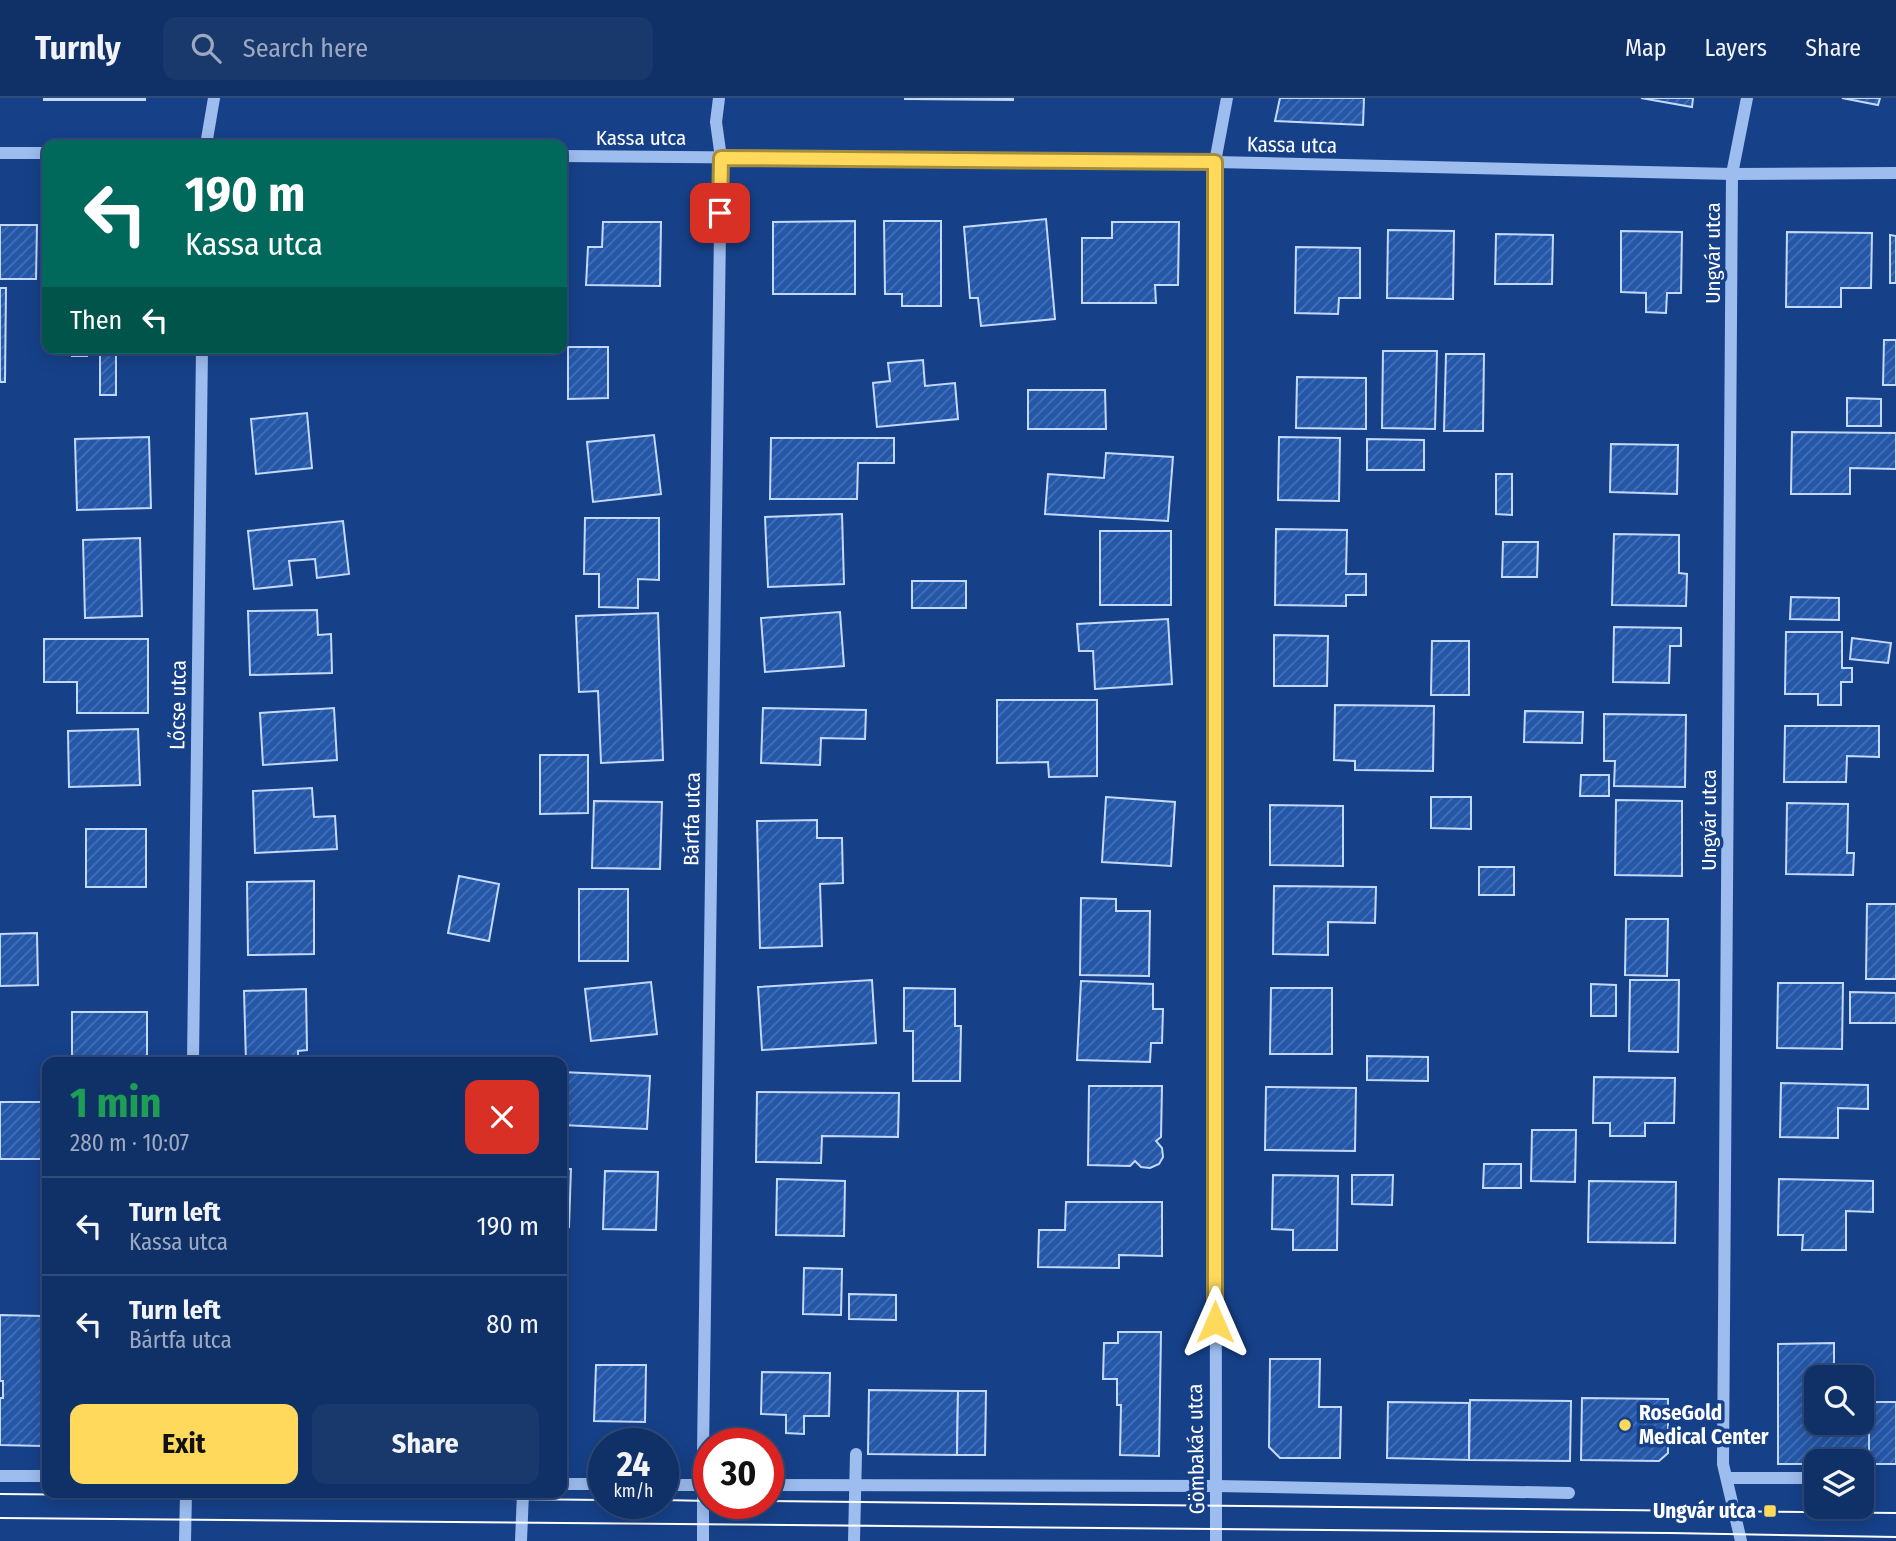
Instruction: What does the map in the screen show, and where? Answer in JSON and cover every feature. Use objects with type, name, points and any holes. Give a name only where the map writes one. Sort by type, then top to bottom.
[{"type":"street","points":[[207,140],[214,98]]},
{"type":"street","name":"Bártfa utca","points":[[707,1428],[721,158],[716,122],[719,98]]},
{"type":"street","name":"Gömbakác utca","points":[[1216,1541],[1215,162],[1227,98]]},
{"type":"street","name":"Ungvár utca","points":[[1741,1541],[1723,1464],[1723,1450],[1732,174],[1747,98]]},
{"type":"street","points":[[0,153],[42,153]]},
{"type":"street","name":"Kassa utca","points":[[567,156],[1215,162],[1732,174],[1896,173]]},
{"type":"street","name":"Lőcse utca","points":[[193,1057],[202,354]]},
{"type":"street","points":[[854,1541],[856,1454]]},
{"type":"street","points":[[0,1476],[42,1476]]},
{"type":"street","points":[[1727,1478],[1804,1478]]},
{"type":"street","points":[[567,1484],[588,1484]]},
{"type":"street","points":[[784,1485],[1216,1486],[1569,1493]]},
{"type":"street","points":[[185,1541],[186,1498]]},
{"type":"street","points":[[521,1541],[523,1498]]},
{"type":"street","name":"Bártfa utca","points":[[703,1541],[704,1519]]},
{"type":"building","points":[[145,98],[145,100],[44,100]]},
{"type":"building","points":[[1013,98],[1013,100],[905,99]]},
{"type":"building","points":[[1280,98],[1364,98],[1363,125],[1275,121]]},
{"type":"building","points":[[1641,98],[1693,98],[1692,107]]},
{"type":"building","points":[[1842,98],[1880,98],[1878,105]]},
{"type":"building","points":[[1046,219],[1055,319],[981,326],[978,298],[970,298],[964,227]]},
{"type":"building","points":[[855,221],[855,294],[773,294],[773,222]]},
{"type":"building","points":[[884,221],[941,221],[941,306],[902,306],[902,294],[885,294]]},
{"type":"building","points":[[603,222],[661,222],[660,286],[586,285],[588,247],[602,247]]},
{"type":"building","points":[[1112,222],[1179,222],[1178,285],[1155,285],[1156,303],[1082,303],[1082,238],[1112,238]]},
{"type":"building","points":[[0,225],[37,225],[36,279],[0,279]]},
{"type":"building","points":[[1388,230],[1454,231],[1453,299],[1387,298]]},
{"type":"building","points":[[1621,231],[1682,232],[1681,293],[1667,293],[1666,313],[1646,312],[1646,293],[1621,292]]},
{"type":"building","points":[[1787,232],[1872,233],[1871,288],[1841,288],[1841,307],[1786,307]]},
{"type":"building","points":[[1496,234],[1553,235],[1552,284],[1495,284]]},
{"type":"building","points":[[1890,235],[1896,236],[1896,283],[1890,283]]},
{"type":"building","points":[[1296,247],[1360,248],[1360,298],[1339,298],[1338,314],[1295,313]]},
{"type":"building","points":[[0,288],[6,288],[5,382],[0,382]]},
{"type":"building","points":[[1884,340],[1896,340],[1896,385],[1883,385]]},
{"type":"building","points":[[568,347],[608,347],[608,398],[568,399]]},
{"type":"building","points":[[1383,351],[1437,351],[1435,429],[1382,428]]},
{"type":"building","points":[[100,354],[116,354],[116,395],[100,395]]},
{"type":"building","points":[[1446,354],[1484,354],[1483,431],[1444,431]]},
{"type":"building","points":[[923,360],[925,386],[955,383],[958,419],[877,427],[873,383],[890,381],[888,363]]},
{"type":"building","points":[[1297,377],[1366,378],[1366,429],[1296,428]]},
{"type":"building","points":[[1028,390],[1105,390],[1106,429],[1028,429]]},
{"type":"building","points":[[1847,398],[1881,399],[1881,426],[1847,426]]},
{"type":"building","points":[[307,413],[312,468],[256,474],[251,419]]},
{"type":"building","points":[[1792,432],[1896,433],[1896,469],[1850,468],[1850,494],[1791,494]]},
{"type":"building","points":[[654,435],[661,494],[593,502],[587,442]]},
{"type":"building","points":[[149,437],[151,508],[77,510],[75,439]]},
{"type":"building","points":[[1279,437],[1340,438],[1339,501],[1278,500]]},
{"type":"building","points":[[771,438],[894,438],[894,463],[858,463],[857,499],[770,499]]},
{"type":"building","points":[[1367,439],[1424,440],[1424,470],[1367,470]]},
{"type":"building","points":[[1611,444],[1678,445],[1677,494],[1610,492]]},
{"type":"building","points":[[1106,453],[1173,457],[1168,521],[1045,514],[1048,474],[1104,478]]},
{"type":"building","points":[[1496,474],[1512,474],[1512,515],[1496,514]]},
{"type":"building","points":[[842,514],[844,584],[768,587],[765,517]]},
{"type":"building","points":[[585,518],[659,518],[659,580],[638,579],[638,608],[599,607],[599,574],[584,574]]},
{"type":"building","points":[[343,521],[349,574],[317,578],[315,559],[289,561],[292,585],[254,589],[248,531]]},
{"type":"building","points":[[1276,529],[1347,530],[1346,574],[1366,574],[1366,595],[1346,595],[1346,606],[1275,605]]},
{"type":"building","points":[[1100,531],[1171,531],[1171,605],[1100,605]]},
{"type":"building","points":[[1614,534],[1679,535],[1679,573],[1687,574],[1686,606],[1612,605]]},
{"type":"building","points":[[140,538],[142,616],[85,618],[83,540]]},
{"type":"building","points":[[1503,542],[1538,542],[1537,577],[1502,577]]},
{"type":"building","points":[[912,581],[966,581],[966,608],[912,608]]},
{"type":"building","points":[[1791,597],[1839,598],[1839,620],[1790,619]]},
{"type":"building","points":[[317,610],[318,635],[331,634],[332,673],[250,675],[248,611]]},
{"type":"building","points":[[840,612],[844,666],[765,672],[761,618]]},
{"type":"building","points":[[658,613],[663,760],[601,763],[598,691],[579,692],[576,616]]},
{"type":"building","points":[[1168,619],[1172,684],[1095,689],[1093,651],[1079,651],[1077,624]]},
{"type":"building","points":[[1614,627],[1681,628],[1681,646],[1670,646],[1669,683],[1613,682]]},
{"type":"building","points":[[1786,632],[1842,632],[1842,668],[1852,668],[1852,682],[1841,682],[1841,705],[1818,705],[1818,694],[1785,694]]},
{"type":"building","points":[[1274,635],[1328,636],[1327,686],[1274,686]]},
{"type":"building","points":[[1852,638],[1891,643],[1888,663],[1850,659]]},
{"type":"building","points":[[44,639],[148,639],[148,713],[77,713],[77,682],[44,682]]},
{"type":"building","points":[[1432,641],[1469,641],[1469,695],[1431,695]]},
{"type":"building","points":[[997,700],[1097,700],[1097,776],[1049,777],[1048,762],[997,763]]},
{"type":"building","points":[[1335,705],[1434,706],[1433,771],[1355,770],[1355,761],[1334,760]]},
{"type":"building","points":[[334,708],[337,760],[263,765],[260,713]]},
{"type":"building","points":[[763,708],[866,710],[865,739],[821,738],[820,765],[761,763]]},
{"type":"building","points":[[1525,711],[1583,712],[1582,743],[1524,742]]},
{"type":"building","points":[[1604,714],[1686,715],[1685,787],[1614,786],[1615,761],[1604,761]]},
{"type":"building","points":[[1785,726],[1879,726],[1879,757],[1847,756],[1846,782],[1784,782]]},
{"type":"building","points":[[138,729],[140,785],[69,787],[68,731]]},
{"type":"building","points":[[540,755],[588,755],[588,813],[540,814]]},
{"type":"building","points":[[1581,775],[1609,775],[1609,796],[1580,796]]},
{"type":"building","points":[[312,788],[314,817],[335,816],[337,849],[255,853],[253,791]]},
{"type":"building","points":[[1106,797],[1175,802],[1171,866],[1102,862]]},
{"type":"building","points":[[1431,797],[1471,797],[1471,829],[1431,828]]},
{"type":"building","points":[[1616,800],[1682,801],[1682,876],[1615,875]]},
{"type":"building","points":[[594,801],[662,802],[660,869],[592,868]]},
{"type":"building","points":[[1787,803],[1848,804],[1847,853],[1854,853],[1853,875],[1786,874]]},
{"type":"building","points":[[1270,805],[1343,806],[1343,866],[1270,865]]},
{"type":"building","points":[[817,820],[817,838],[842,838],[843,883],[820,884],[822,946],[760,948],[757,821]]},
{"type":"building","points":[[86,829],[146,829],[146,887],[86,887]]},
{"type":"building","points":[[1479,867],[1514,867],[1514,895],[1479,895]]},
{"type":"building","points":[[459,876],[499,884],[489,941],[448,933]]},
{"type":"building","points":[[314,881],[314,954],[248,955],[247,882]]},
{"type":"building","points":[[1274,886],[1376,887],[1375,923],[1328,922],[1328,955],[1273,954]]},
{"type":"building","points":[[579,889],[628,889],[628,961],[579,961]]},
{"type":"building","points":[[1081,898],[1116,899],[1116,911],[1150,911],[1149,976],[1080,975]]},
{"type":"building","points":[[1867,904],[1896,904],[1896,979],[1866,979]]},
{"type":"building","points":[[1626,919],[1668,919],[1667,976],[1625,975]]},
{"type":"building","points":[[37,933],[38,985],[0,986],[0,934]]},
{"type":"building","points":[[872,980],[876,1043],[762,1050],[758,987]]},
{"type":"building","points":[[1630,980],[1679,980],[1678,1052],[1629,1051]]},
{"type":"building","points":[[1081,981],[1153,984],[1153,1009],[1163,1009],[1162,1043],[1151,1043],[1150,1062],[1077,1060]]},
{"type":"building","points":[[651,982],[657,1034],[591,1041],[585,989]]},
{"type":"building","points":[[1778,983],[1843,983],[1842,1049],[1777,1048]]},
{"type":"building","points":[[1591,984],[1616,985],[1616,1016],[1591,1016]]},
{"type":"building","points":[[904,988],[955,989],[955,1026],[961,1026],[960,1081],[913,1081],[913,1031],[904,1031]]},
{"type":"building","points":[[1271,988],[1332,988],[1332,1054],[1270,1054]]},
{"type":"building","points":[[306,989],[307,1050],[298,1051],[298,1057],[246,1057],[244,991]]},
{"type":"building","points":[[1850,992],[1896,993],[1896,1023],[1850,1023]]},
{"type":"building","points":[[72,1012],[147,1012],[147,1057],[72,1057]]},
{"type":"building","points":[[1367,1056],[1428,1057],[1428,1081],[1367,1080]]},
{"type":"building","points":[[567,1072],[650,1076],[647,1129],[567,1125]]},
{"type":"building","points":[[1594,1077],[1675,1078],[1674,1123],[1645,1123],[1645,1136],[1610,1136],[1610,1123],[1593,1123]]},
{"type":"building","points":[[1781,1083],[1868,1085],[1868,1109],[1838,1108],[1838,1138],[1780,1137]]},
{"type":"building","points":[[1089,1086],[1162,1086],[1161,1137],[1156,1141],[1162,1148],[1163,1157],[1159,1164],[1150,1168],[1141,1167],[1135,1161],[1130,1166],[1088,1165]]},
{"type":"building","points":[[1266,1087],[1356,1088],[1355,1151],[1265,1150]]},
{"type":"building","points":[[757,1092],[899,1093],[898,1137],[822,1136],[821,1163],[756,1162]]},
{"type":"building","points":[[0,1102],[42,1102],[42,1159],[0,1159]]},
{"type":"building","points":[[1532,1130],[1576,1130],[1575,1182],[1531,1181]]},
{"type":"building","points":[[1484,1164],[1521,1164],[1521,1188],[1483,1188]]},
{"type":"building","points":[[567,1169],[571,1169],[569,1227]]},
{"type":"building","points":[[605,1171],[658,1172],[656,1230],[603,1229]]},
{"type":"building","points":[[1273,1175],[1338,1176],[1337,1250],[1293,1250],[1293,1230],[1272,1229]]},
{"type":"building","points":[[1352,1175],[1393,1175],[1392,1205],[1352,1204]]},
{"type":"building","points":[[777,1179],[845,1181],[844,1236],[776,1235]]},
{"type":"building","points":[[1779,1179],[1873,1181],[1873,1212],[1846,1211],[1846,1250],[1802,1250],[1803,1235],[1778,1235]]},
{"type":"building","points":[[1589,1181],[1676,1182],[1675,1243],[1588,1242]]},
{"type":"building","points":[[1066,1202],[1162,1202],[1162,1256],[1119,1255],[1119,1268],[1038,1267],[1039,1230],[1065,1230]]},
{"type":"building","points":[[804,1268],[842,1269],[841,1315],[803,1314]]},
{"type":"building","points":[[849,1294],[896,1295],[896,1320],[849,1319]]},
{"type":"building","points":[[0,1315],[42,1316],[41,1446],[0,1445],[0,1398],[3,1398],[3,1381],[0,1381]]},
{"type":"building","points":[[1118,1332],[1161,1332],[1159,1456],[1120,1455],[1121,1405],[1117,1405],[1117,1379],[1103,1379],[1104,1343],[1118,1343]]},
{"type":"building","points":[[1834,1343],[1834,1365],[1804,1365],[1804,1435],[1869,1435],[1869,1449],[1804,1449],[1804,1464],[1778,1464],[1778,1344]]},
{"type":"building","points":[[1270,1359],[1320,1359],[1319,1407],[1341,1407],[1340,1458],[1280,1458],[1269,1447]]},
{"type":"building","points":[[596,1365],[646,1365],[645,1422],[594,1421]]},
{"type":"building","points":[[42,1372],[42,1446],[41,1446]]},
{"type":"building","points":[[762,1372],[830,1373],[829,1416],[804,1416],[804,1434],[786,1433],[786,1415],[761,1414]]},
{"type":"building","points":[[869,1390],[958,1391],[957,1455],[868,1454]]},
{"type":"building","points":[[958,1391],[986,1391],[985,1455],[957,1455]]},
{"type":"building","name":"RoseGold Medical Center","points":[[1582,1398],[1668,1399],[1668,1453],[1659,1461],[1581,1460]]},
{"type":"building","points":[[1470,1400],[1571,1401],[1570,1461],[1469,1460]]},
{"type":"building","points":[[1388,1402],[1469,1403],[1469,1460],[1387,1458]]},
{"type":"building","points":[[1874,1402],[1896,1402],[1896,1464],[1874,1464],[1874,1449],[1869,1449],[1869,1435],[1874,1435]]},
{"type":"tram line","points":[[0,1494],[42,1494]]},
{"type":"tram line","points":[[403,1498],[588,1500]]},
{"type":"tram line","points":[[679,1500],[693,1501]]},
{"type":"tram line","points":[[784,1501],[1896,1513]]},
{"type":"tram line","points":[[0,1518],[1896,1537]]},
{"type":"place","name":"RoseGold Medical Center","points":[[1625,1425]]},
{"type":"place","name":"Ungvár utca","points":[[1770,1511]]},
{"type":"route","points":[[720,213],[721,158],[1215,162],[1215,1322]]}]
